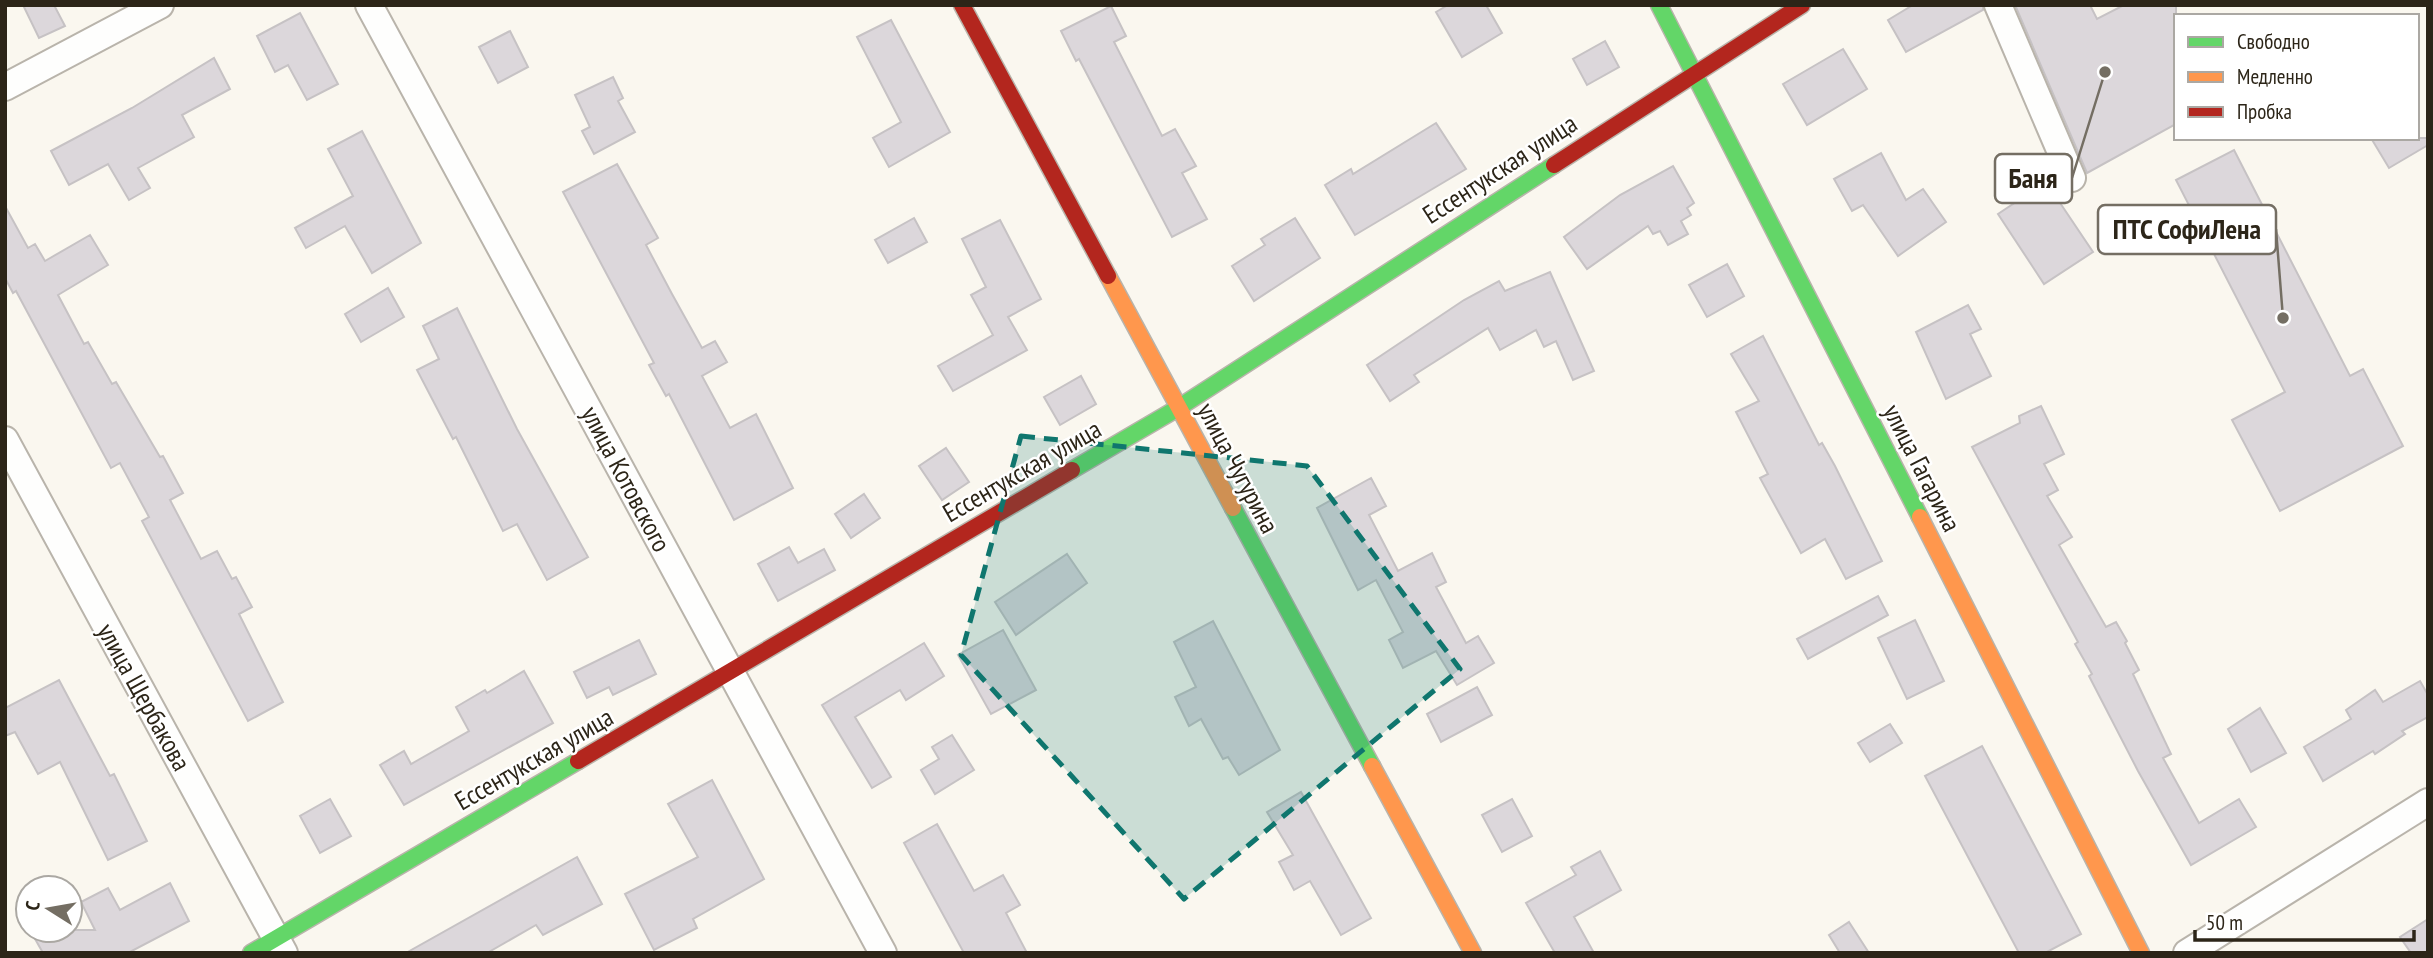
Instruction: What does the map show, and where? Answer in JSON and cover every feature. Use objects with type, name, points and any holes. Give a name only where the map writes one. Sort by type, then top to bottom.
[{"type":"street","points":[[5,87],[160,5]]},
{"type":"street","name":"улица Котовского","points":[[369,5],[883,953]]},
{"type":"street","name":"улица Чугурина","points":[[962,5],[1473,953]]},
{"type":"street","name":"улица Гагарина","points":[[1659,5],[2141,953]]},
{"type":"street","name":"Ессентукская улица","points":[[251,953],[280,946],[730,671],[1178,408],[1802,5]]},
{"type":"street","points":[[1998,5],[2072,178]]},
{"type":"street","name":"улица Щербакова","points":[[5,440],[280,946]]},
{"type":"street","points":[[2188,953],[2428,802]]},
{"type":"highlighted area","points":[[1021,436],[1307,466],[1460,669],[1184,899],[961,655]]},
{"type":"building","points":[[23,5],[54,5],[65,26],[39,38]]},
{"type":"building","points":[[1448,5],[1486,5],[1502,33],[1462,57],[1436,12]]},
{"type":"building","points":[[1913,5],[1983,5],[1983,10],[1906,52],[1888,20]]},
{"type":"building","points":[[2015,5],[2090,5],[2097,19],[2124,5],[2176,5],[2174,125],[2087,173]]},
{"type":"building","points":[[1111,6],[1126,36],[1114,42],[1162,136],[1175,129],[1196,166],[1182,173],[1207,219],[1172,237],[1079,59],[1076,61],[1061,31]]},
{"type":"building","points":[[300,13],[338,84],[307,100],[288,65],[275,72],[257,36]]},
{"type":"building","points":[[891,20],[950,132],[889,167],[873,138],[901,122],[857,37]]},
{"type":"building","points":[[510,31],[528,67],[498,83],[479,47]]},
{"type":"building","points":[[1605,41],[1619,67],[1587,85],[1573,59]]},
{"type":"building","points":[[1843,49],[1867,89],[1807,125],[1783,84]]},
{"type":"building","points":[[214,58],[230,89],[182,115],[194,137],[138,168],[150,188],[129,200],[108,164],[69,185],[51,151],[132,108]]},
{"type":"building","points":[[613,77],[623,98],[618,101],[635,132],[594,154],[582,131],[590,127],[575,95]]},
{"type":"building","points":[[1436,123],[1466,169],[1355,235],[1325,185],[1351,169],[1353,174]]},
{"type":"building","points":[[362,131],[421,243],[372,273],[345,226],[306,248],[295,228],[353,196],[328,149]]},
{"type":"building","points":[[2428,138],[2428,145],[2389,168],[2372,140]]},
{"type":"building","points":[[2234,150],[2350,376],[2363,369],[2403,446],[2280,511],[2232,420],[2285,392],[2176,180]]},
{"type":"building","points":[[1881,153],[1906,200],[1923,189],[1946,222],[1898,256],[1863,205],[1852,211],[1834,179]]},
{"type":"building","points":[[617,164],[658,238],[646,245],[702,348],[715,341],[727,362],[702,376],[730,428],[756,414],[793,488],[734,520],[669,394],[666,396],[649,365],[654,363],[563,192]]},
{"type":"building","points":[[1673,166],[1694,203],[1687,208],[1691,215],[1681,221],[1688,234],[1668,245],[1660,231],[1653,234],[1648,226],[1587,269],[1564,237],[1620,195]]},
{"type":"building","points":[[2046,182],[2093,252],[2044,284],[1998,214]]},
{"type":"building","points":[[5,206],[28,248],[35,244],[45,261],[90,235],[108,265],[58,295],[84,344],[88,342],[112,384],[116,382],[160,457],[163,456],[183,493],[170,500],[201,559],[217,551],[232,579],[236,577],[252,607],[239,614],[283,702],[248,721],[142,521],[149,517],[120,463],[111,468],[16,291],[13,293],[5,278]]},
{"type":"building","points":[[914,218],[927,242],[888,263],[875,240]]},
{"type":"building","points":[[1295,218],[1320,258],[1254,301],[1232,266],[1265,245],[1261,239]]},
{"type":"building","points":[[1000,220],[1041,299],[1008,317],[1027,350],[953,391],[938,366],[993,335],[971,295],[986,287],[962,239]]},
{"type":"building","points":[[1727,264],[1744,296],[1707,317],[1689,285]]},
{"type":"building","points":[[1550,272],[1594,371],[1573,380],[1556,341],[1544,347],[1536,330],[1500,350],[1488,328],[1414,375],[1419,382],[1390,401],[1367,365],[1464,300],[1499,281],[1505,291]]},
{"type":"building","points":[[388,288],[404,317],[361,342],[345,314]]},
{"type":"building","points":[[1968,305],[1981,329],[1970,334],[1991,376],[1946,399],[1916,332]]},
{"type":"building","points":[[457,308],[517,429],[588,557],[547,580],[517,524],[503,531],[456,437],[453,439],[417,370],[439,359],[423,326]]},
{"type":"building","points":[[1763,336],[1819,445],[1822,443],[1835,466],[1882,561],[1846,579],[1825,539],[1801,553],[1760,478],[1768,474],[1736,412],[1759,401],[1731,354]]},
{"type":"building","points":[[1081,376],[1096,404],[1060,425],[1044,397]]},
{"type":"building","points":[[2041,406],[2064,454],[2044,464],[2058,490],[2047,496],[2072,537],[2059,545],[2106,627],[2116,622],[2127,641],[2125,643],[2139,670],[2133,674],[2171,754],[2163,758],[2199,823],[2239,799],[2256,827],[2191,865],[2089,676],[2092,674],[2075,644],[2078,642],[1972,447],[2020,423],[2019,416]]},
{"type":"building","points":[[946,448],[969,482],[942,500],[919,466]]},
{"type":"building","points":[[1371,478],[1386,506],[1369,515],[1398,571],[1432,553],[1446,582],[1436,587],[1466,643],[1478,636],[1494,663],[1457,685],[1436,651],[1403,668],[1389,640],[1403,632],[1376,580],[1358,590],[1317,508]]},
{"type":"building","points":[[864,494],[880,518],[851,538],[835,514]]},
{"type":"building","points":[[789,547],[798,563],[824,549],[835,570],[778,601],[758,564]]},
{"type":"building","points":[[1067,554],[1087,583],[1016,635],[995,602]]},
{"type":"building","points":[[1878,596],[1888,615],[1808,659],[1797,639]]},
{"type":"building","points":[[1915,620],[1944,681],[1907,699],[1878,638]]},
{"type":"building","points":[[1213,621],[1280,750],[1239,775],[1228,757],[1223,759],[1201,719],[1189,726],[1175,697],[1196,687],[1174,642]]},
{"type":"building","points":[[1003,630],[1036,690],[991,714],[958,655]]},
{"type":"building","points":[[639,640],[656,674],[613,695],[609,687],[587,698],[574,672]]},
{"type":"building","points":[[924,643],[944,676],[906,700],[900,690],[855,717],[891,777],[872,788],[822,705]]},
{"type":"building","points":[[524,671],[553,723],[404,805],[380,765],[404,751],[411,764],[469,731],[456,707],[485,690],[487,693]]},
{"type":"building","points":[[59,680],[110,776],[114,774],[147,841],[108,860],[60,762],[38,774],[15,732],[5,736],[5,708]]},
{"type":"building","points":[[2420,681],[2428,695],[2428,717],[2402,731],[2405,734],[2375,754],[2373,751],[2323,781],[2304,747],[2351,719],[2346,710],[2375,690],[2383,702]]},
{"type":"building","points":[[1477,687],[1492,715],[1441,742],[1427,714]]},
{"type":"building","points":[[2260,708],[2286,753],[2251,772],[2228,729]]},
{"type":"building","points":[[1890,724],[1902,743],[1870,762],[1858,743]]},
{"type":"building","points":[[952,735],[974,770],[935,794],[921,770],[939,759],[932,747]]},
{"type":"building","points":[[1982,746],[2081,934],[2045,953],[2019,953],[1925,776]]},
{"type":"building","points":[[712,780],[764,879],[693,919],[697,928],[654,950],[625,894],[698,857],[668,804]]},
{"type":"building","points":[[1301,792],[1371,918],[1341,935],[1310,881],[1294,890],[1279,862],[1293,855],[1267,812]]},
{"type":"building","points":[[330,799],[351,836],[320,853],[300,816]]},
{"type":"building","points":[[1512,799],[1532,836],[1502,852],[1482,815]]},
{"type":"building","points":[[937,824],[974,891],[1003,875],[1020,905],[1006,913],[1027,953],[964,953],[904,843]]},
{"type":"building","points":[[1600,851],[1621,890],[1574,917],[1594,953],[1555,953],[1526,903],[1576,875],[1571,867]]},
{"type":"building","points":[[577,857],[602,904],[543,935],[536,925],[487,953],[406,953]]},
{"type":"building","points":[[170,883],[189,921],[128,953],[43,953],[38,944],[84,944],[84,930],[95,930],[84,908],[84,900],[108,888],[120,910]]},
{"type":"building","points":[[2428,919],[2428,953],[2411,953],[2400,937]]},
{"type":"building","points":[[1849,922],[1869,953],[1840,953],[1829,935]]},
{"type":"traffic: fast","points":[[1659,5],[1920,517]]},
{"type":"traffic: fast","points":[[1072,470],[1178,408],[1554,165]]},
{"type":"traffic: fast","points":[[1233,508],[1372,766]]},
{"type":"traffic: fast","points":[[251,953],[578,761]]},
{"type":"traffic: slow","points":[[1108,276],[1233,508]]},
{"type":"traffic: slow","points":[[1920,517],[2141,953]]},
{"type":"traffic: slow","points":[[1372,766],[1473,953]]},
{"type":"traffic: jam","points":[[962,5],[1108,276]]},
{"type":"traffic: jam","points":[[1554,165],[1802,5]]},
{"type":"traffic: jam","points":[[578,761],[1072,470]]},
{"type":"place","name":"Баня","points":[[2105,72]]},
{"type":"place","name":"ПТС СофиЛена","points":[[2283,318]]}]
